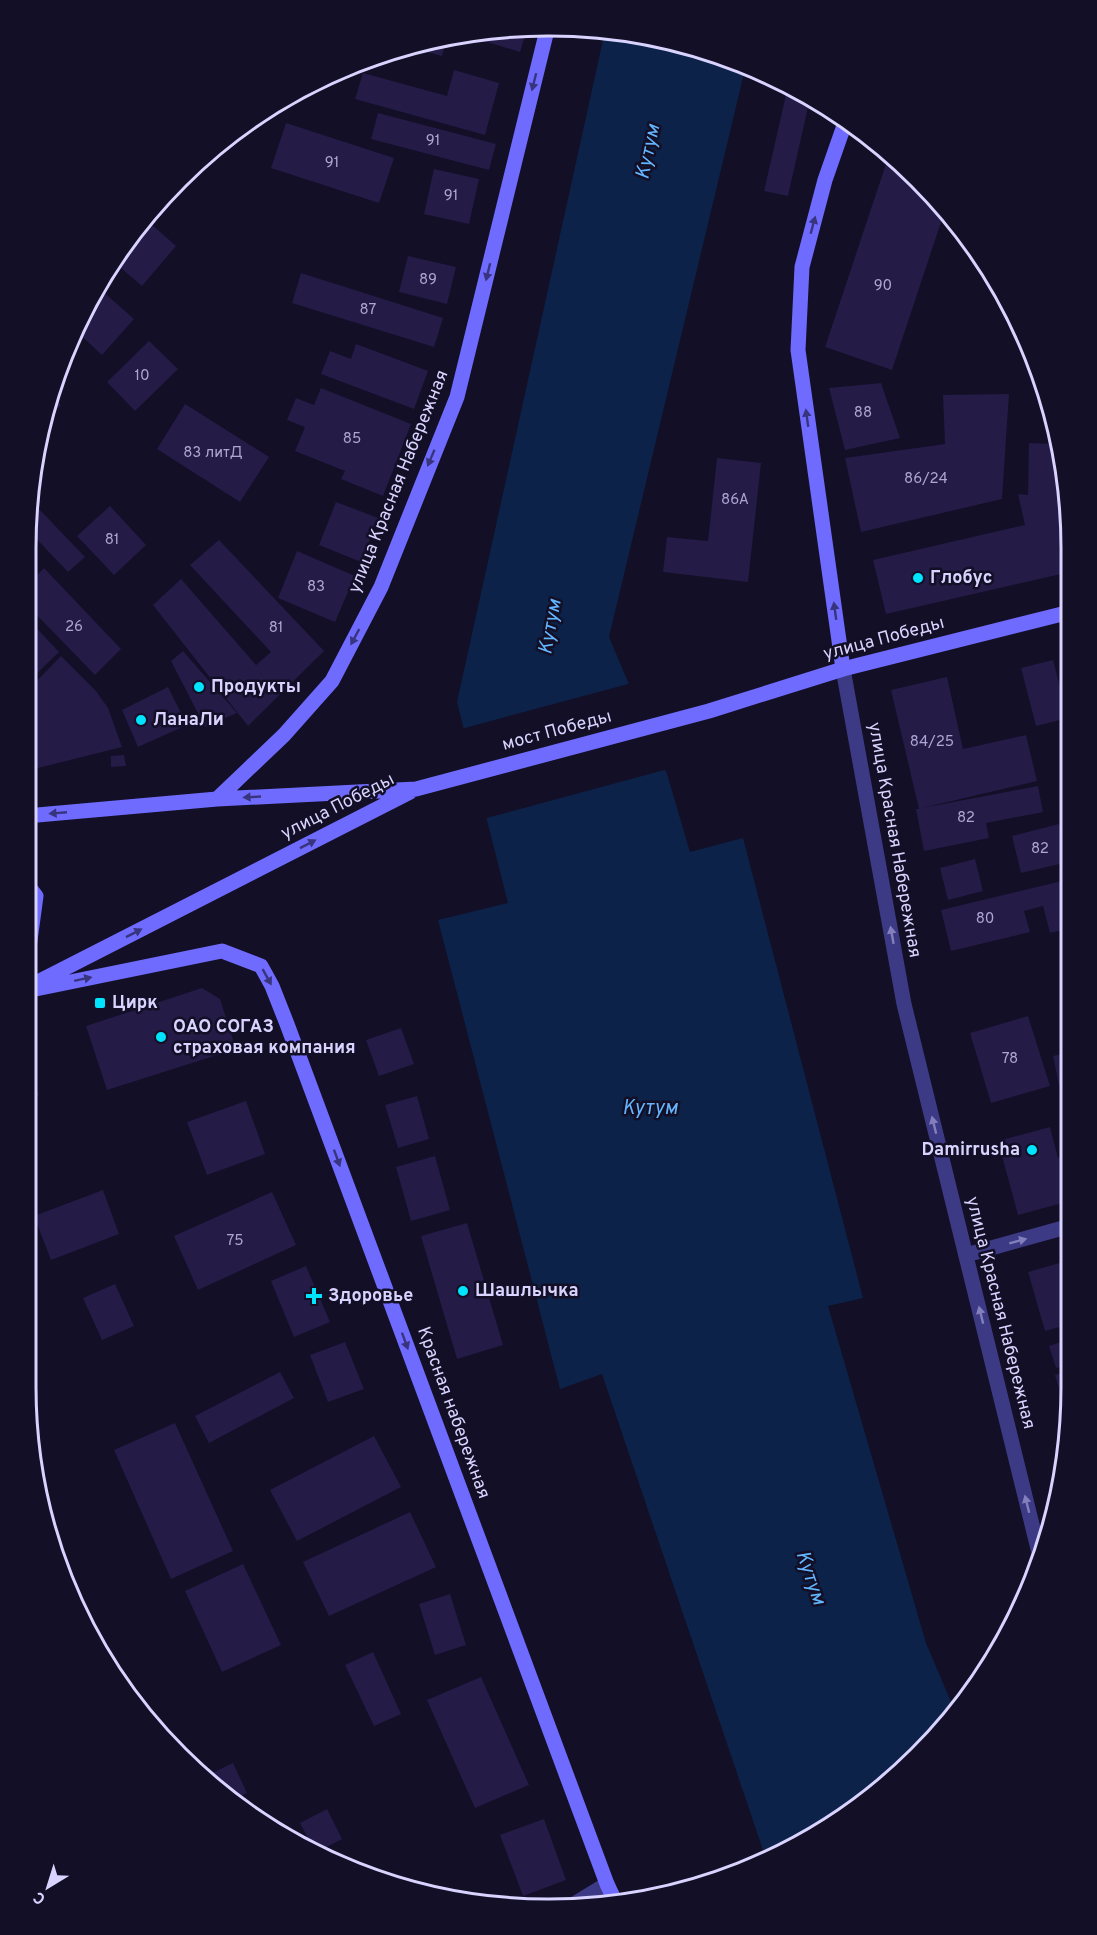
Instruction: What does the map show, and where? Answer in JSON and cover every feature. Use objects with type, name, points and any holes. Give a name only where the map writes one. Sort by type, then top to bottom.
[{"type":"main road","name":"улица Красная Набережная","points":[[217,799],[284,735],[332,681],[381,587],[457,397],[546,36]]},
{"type":"main road","name":"улица Красная Набережная","points":[[843,129],[825,180],[802,267],[798,350],[843,669]]},
{"type":"main road","name":"улица Победы","points":[[709,711],[843,669],[1061,614]]},
{"type":"main road","name":"мост Победы","points":[[416,789],[709,711]]},
{"type":"main road","name":"улица Победы","points":[[36,815],[217,799],[416,789]]},
{"type":"main road","name":"улица Победы","points":[[36,985],[416,789]]},
{"type":"main road","name":"Красная набережная","points":[[36,988],[222,951],[261,966],[272,986],[287,1024],[612,1895]]},
{"type":"street","name":"улица Красная Набережная","points":[[843,669],[904,1004],[1037,1543]]},
{"type":"street","points":[[966,1255],[1061,1229]]},
{"type":"street","points":[[585,1898],[607,1884]]},
{"type":"water","name":"Кутум","points":[[603,39],[681,53],[744,75],[609,637],[667,774],[690,852],[743,838],[863,1298],[828,1306],[926,1643],[951,1703],[911,1749],[860,1793],[805,1830],[763,1851],[602,1374],[560,1389],[438,920],[508,903],[457,702]]},
{"type":"pier","points":[[632,683],[668,769],[483,819],[461,729]]},
{"type":"building","points":[[524,37],[520,52],[481,40]]},
{"type":"building","points":[[445,47],[442,56],[424,51]]},
{"type":"building","points":[[454,70],[499,83],[485,135],[355,99],[363,73],[447,96]]},
{"type":"building","points":[[786,95],[808,107],[788,196],[764,191]]},
{"type":"building","points":[[378,113],[496,144],[489,170],[371,139]]},
{"type":"building","points":[[286,123],[394,158],[379,203],[271,168]]},
{"type":"building","points":[[886,163],[911,186],[942,220],[892,370],[825,347]]},
{"type":"building","points":[[434,169],[479,179],[469,224],[424,214]]},
{"type":"building","points":[[152,225],[176,246],[142,286],[120,267]]},
{"type":"building","points":[[408,256],[456,267],[447,304],[399,292]]},
{"type":"building","points":[[301,273],[443,318],[434,347],[292,303]]},
{"type":"building","points":[[105,293],[134,319],[102,355],[82,337]]},
{"type":"building","points":[[149,341],[178,369],[135,411],[107,382]]},
{"type":"building","points":[[356,344],[428,371],[414,409],[321,374],[330,351],[351,359]]},
{"type":"building","points":[[881,383],[900,438],[845,450],[829,388]]},
{"type":"building","points":[[321,388],[411,424],[383,496],[341,479],[345,471],[295,451],[305,427],[287,420],[296,398],[314,405]]},
{"type":"building","points":[[1009,394],[1002,499],[861,532],[845,458],[945,444],[943,395]]},
{"type":"building","points":[[58,401],[61,405],[55,411]]},
{"type":"building","points":[[185,404],[269,457],[240,502],[157,449]]},
{"type":"building","points":[[1029,443],[1050,444],[1060,515],[1061,574],[886,614],[873,560],[1025,525],[1018,494],[1028,495]]},
{"type":"building","points":[[717,458],[761,463],[748,582],[663,572],[667,537],[708,541]]},
{"type":"building","points":[[336,502],[378,518],[361,562],[319,545]]},
{"type":"building","points":[[110,506],[146,545],[114,575],[77,536]]},
{"type":"building","points":[[39,509],[85,557],[68,572],[36,539]]},
{"type":"building","points":[[219,540],[324,651],[248,726],[153,605],[181,579],[256,665],[271,652],[190,565]]},
{"type":"building","points":[[297,551],[355,576],[335,622],[278,598]]},
{"type":"building","points":[[44,568],[121,649],[95,675],[36,614],[36,576]]},
{"type":"building","points":[[36,628],[59,652],[36,674]]},
{"type":"building","name":"Продукты","points":[[183,651],[237,713],[205,727],[171,661]]},
{"type":"building","points":[[61,656],[96,691],[108,708],[122,747],[36,768],[36,682]]},
{"type":"building","points":[[1053,660],[1061,691],[1061,720],[1036,726],[1021,668]]},
{"type":"building","points":[[947,677],[963,749],[1026,735],[1037,781],[922,808],[1038,786],[1043,812],[986,823],[989,838],[924,851],[916,809],[919,809],[891,690]]},
{"type":"building","points":[[168,687],[187,725],[138,747],[122,710]]},
{"type":"building","points":[[124,755],[126,766],[111,767],[111,756]]},
{"type":"building","points":[[1059,824],[1061,864],[1021,873],[1012,836]]},
{"type":"building","points":[[975,859],[983,891],[948,900],[940,868]]},
{"type":"building","points":[[1061,881],[1061,930],[1050,933],[1043,906],[1024,911],[1030,932],[951,951],[941,910]]},
{"type":"building","name":"ОАО СОГАЗ страховая компания","points":[[202,988],[220,999],[236,1049],[107,1090],[86,1026]]},
{"type":"building","points":[[1028,1016],[1050,1086],[991,1103],[970,1033]]},
{"type":"building","points":[[401,1028],[414,1064],[379,1076],[366,1040]]},
{"type":"building","points":[[1061,1054],[1061,1085],[1059,1085],[1053,1056]]},
{"type":"building","points":[[417,1096],[429,1139],[398,1148],[385,1105]]},
{"type":"building","points":[[246,1101],[265,1154],[207,1175],[187,1122]]},
{"type":"building","points":[[1050,1127],[1058,1158],[1061,1157],[1061,1203],[1018,1215],[998,1141]]},
{"type":"building","points":[[435,1156],[450,1210],[411,1221],[396,1167]]},
{"type":"building","points":[[103,1190],[119,1234],[51,1260],[36,1221],[36,1215]]},
{"type":"building","points":[[272,1192],[296,1245],[198,1290],[174,1236]]},
{"type":"building","points":[[467,1223],[503,1345],[457,1359],[421,1236]]},
{"type":"building","points":[[1061,1263],[1061,1327],[1045,1331],[1028,1272]]},
{"type":"building","points":[[306,1266],[330,1322],[294,1337],[271,1281]]},
{"type":"building","points":[[115,1284],[134,1326],[102,1340],[83,1298]]},
{"type":"building","points":[[345,1342],[364,1389],[328,1402],[310,1355]]},
{"type":"building","points":[[1061,1342],[1061,1367],[1056,1368],[1049,1346]]},
{"type":"building","points":[[280,1372],[294,1398],[209,1443],[195,1416]]},
{"type":"building","points":[[1061,1373],[1061,1394],[1055,1375]]},
{"type":"building","points":[[175,1423],[233,1551],[171,1579],[114,1450]]},
{"type":"building","points":[[374,1436],[401,1487],[297,1541],[270,1490]]},
{"type":"building","points":[[410,1512],[436,1567],[329,1616],[303,1562]]},
{"type":"building","points":[[243,1564],[281,1645],[222,1672],[185,1591]]},
{"type":"building","points":[[450,1594],[466,1645],[435,1655],[419,1604]]},
{"type":"building","points":[[373,1652],[401,1714],[374,1726],[345,1665]]},
{"type":"building","points":[[481,1677],[529,1785],[475,1808],[427,1700]]},
{"type":"building","points":[[233,1763],[247,1793],[241,1796],[212,1773]]},
{"type":"building","points":[[327,1809],[342,1839],[326,1848],[308,1839],[300,1823]]},
{"type":"building","points":[[544,1819],[566,1880],[523,1896],[500,1835]]},
{"type":"place","name":"Глобус","points":[[918,578]]},
{"type":"place","name":"Продукты","points":[[199,687]]},
{"type":"place","name":"ЛанаЛи","points":[[141,720]]},
{"type":"place","name":"Цирк","points":[[100,1003]]},
{"type":"place","name":"ОАО СОГАЗ страховая компания","points":[[161,1037]]},
{"type":"place","name":"Damirrusha","points":[[1032,1150]]},
{"type":"place","name":"Шашлычка","points":[[463,1291]]},
{"type":"place","name":"Здоровье","points":[[314,1296]]}]
